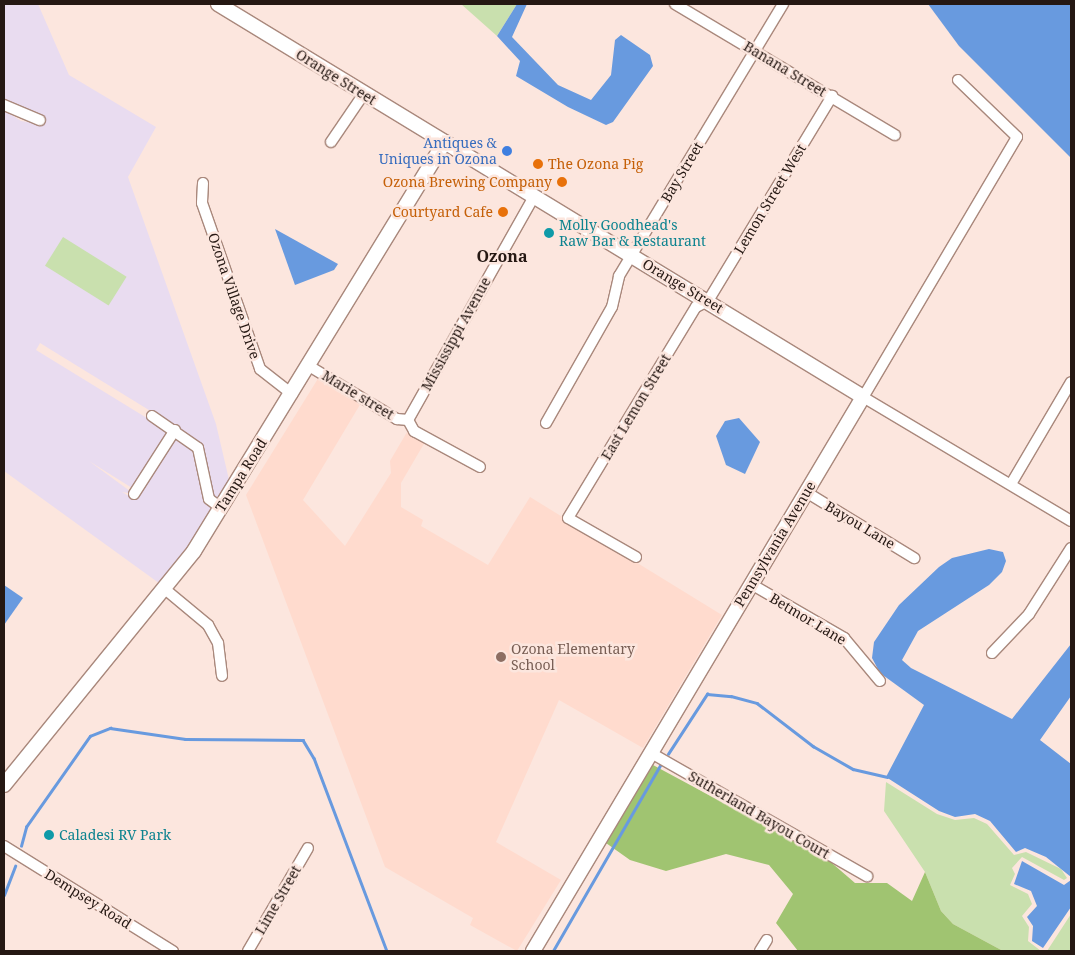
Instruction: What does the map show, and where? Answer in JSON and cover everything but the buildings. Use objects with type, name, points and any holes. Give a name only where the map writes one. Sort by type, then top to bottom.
[{"type":"street","name":"Orange Street","points":[[218,4],[363,95],[445,142],[863,397],[1071,521]]},
{"type":"street","name":"Banana Street","points":[[675,4],[756,50],[895,135]]},
{"type":"street","name":"Bay Street","points":[[546,423],[612,307],[619,276],[783,4]]},
{"type":"street","name":"Pennsylvania Avenue","points":[[533,951],[1018,137],[958,80]]},
{"type":"street","points":[[331,142],[363,95]]},
{"type":"street","name":"Lemon Street West","points":[[708,301],[832,96]]},
{"type":"street","points":[[4,105],[40,120]]},
{"type":"street","name":"Tampa Road","points":[[4,785],[166,590],[221,508],[292,394],[445,142]]},
{"type":"street","name":"Ozona Village Drive","points":[[203,183],[202,203],[260,370],[292,394]]},
{"type":"street","name":"Mississippi Avenue","points":[[408,420],[534,196]]},
{"type":"street","name":"East Lemon Street","points":[[636,557],[568,518],[696,306],[708,301]]},
{"type":"street","name":"Marie street","points":[[309,366],[397,420],[408,420],[414,431],[480,467]]},
{"type":"street","points":[[1011,484],[1071,382]]},
{"type":"street","points":[[152,416],[175,430],[198,448],[208,499],[221,508]]},
{"type":"street","points":[[134,494],[175,430]]},
{"type":"street","name":"Bayou Lane","points":[[806,492],[914,558]]},
{"type":"street","points":[[992,653],[1029,614],[1071,548]]},
{"type":"street","name":"Betmor Lane","points":[[751,584],[844,638],[880,681]]},
{"type":"street","points":[[166,590],[208,625],[218,644],[222,676]]},
{"type":"street","name":"Sutherland Bayou Court","points":[[651,753],[867,876]]},
{"type":"street","name":"Dempsey Road","points":[[4,846],[172,951]]},
{"type":"street","name":"Lime Street","points":[[248,951],[308,848]]},
{"type":"street","points":[[760,951],[767,940]]},
{"type":"shaded area","points":[[4,4],[38,4],[69,75],[156,127],[128,177],[216,424],[230,484],[219,502],[213,497],[196,439],[40,343],[36,350],[168,431],[132,488],[89,461],[134,494],[122,492],[136,500],[177,437],[193,449],[204,500],[215,509],[163,586],[4,471],[4,110],[21,121],[44,125],[45,116],[25,113],[4,100]]},
{"type":"shaded area","name":"Ozona Elementary School","points":[[319,377],[361,403],[303,500],[345,546],[391,473],[390,461],[407,432],[425,442],[401,483],[401,507],[423,520],[421,526],[488,565],[530,497],[722,615],[643,748],[559,700],[496,842],[561,880],[517,951],[470,925],[473,918],[385,867],[246,495]]},
{"type":"green space","points":[[461,4],[517,4],[497,36]]},
{"type":"green space","points":[[63,237],[127,277],[109,306],[45,266]]},
{"type":"green space","points":[[653,765],[826,858],[855,883],[887,883],[912,901],[925,872],[941,911],[953,924],[1003,951],[798,951],[776,923],[793,894],[769,865],[726,854],[666,871],[630,860],[606,843]]},
{"type":"green space","points":[[886,782],[937,814],[955,820],[974,818],[987,824],[1014,855],[1026,852],[1061,869],[1067,878],[1064,880],[1022,857],[1012,868],[1015,874],[1010,885],[1028,894],[1032,904],[1022,916],[1029,927],[1028,941],[1041,951],[1003,951],[953,924],[941,911],[925,872],[884,811]]},
{"type":"green space","points":[[1071,914],[1071,951],[1047,951]]},
{"type":"water","points":[[517,4],[527,4],[512,37],[558,85],[591,100],[611,75],[615,40],[621,35],[650,55],[653,66],[613,122],[606,125],[568,107],[516,76],[520,61],[497,36]]},
{"type":"water","points":[[928,4],[1071,4],[1071,158],[959,46]]},
{"type":"water","points":[[275,229],[338,264],[334,270],[295,285]]},
{"type":"water","points":[[739,418],[760,442],[745,474],[726,465],[716,436],[725,421]]},
{"type":"water","points":[[989,549],[1003,552],[1006,561],[1002,572],[989,585],[918,631],[902,660],[911,668],[1012,719],[1071,644],[1071,696],[1040,740],[1071,764],[1071,877],[1046,857],[1025,848],[1016,852],[990,821],[975,814],[955,817],[939,811],[886,777],[924,705],[880,673],[872,658],[874,642],[899,605],[939,567],[952,558]]},
{"type":"water","points":[[4,585],[23,598],[4,625]]},
{"type":"water","points":[[1022,861],[1064,885],[1071,880],[1071,907],[1043,948],[1032,941],[1033,926],[1027,917],[1037,906],[1031,891],[1014,884]]},
{"type":"waterway","points":[[668,754],[707,694],[731,696],[757,703],[813,746],[853,769],[887,777]]},
{"type":"waterway","points":[[21,846],[26,827],[90,736],[110,728],[185,739],[303,740],[314,758],[387,951]]},
{"type":"waterway","points":[[553,951],[660,766]]},
{"type":"waterway","points":[[4,895],[15,866]]},
{"type":"place","name":"Antiques & Uniques in Ozona","points":[[507,151]]},
{"type":"place","name":"The Ozona Pig","points":[[538,164]]},
{"type":"place","name":"Ozona Brewing Company","points":[[562,182]]},
{"type":"place","name":"Courtyard Cafe","points":[[503,212]]},
{"type":"place","name":"Molly Goodhead's Raw Bar & Restaurant","points":[[549,233]]},
{"type":"place","name":"Ozona Elementary School","points":[[501,657]]},
{"type":"place","name":"Caladesi RV Park","points":[[49,835]]},
{"type":"district","name":"Ozona","points":[[502,256]]}]
